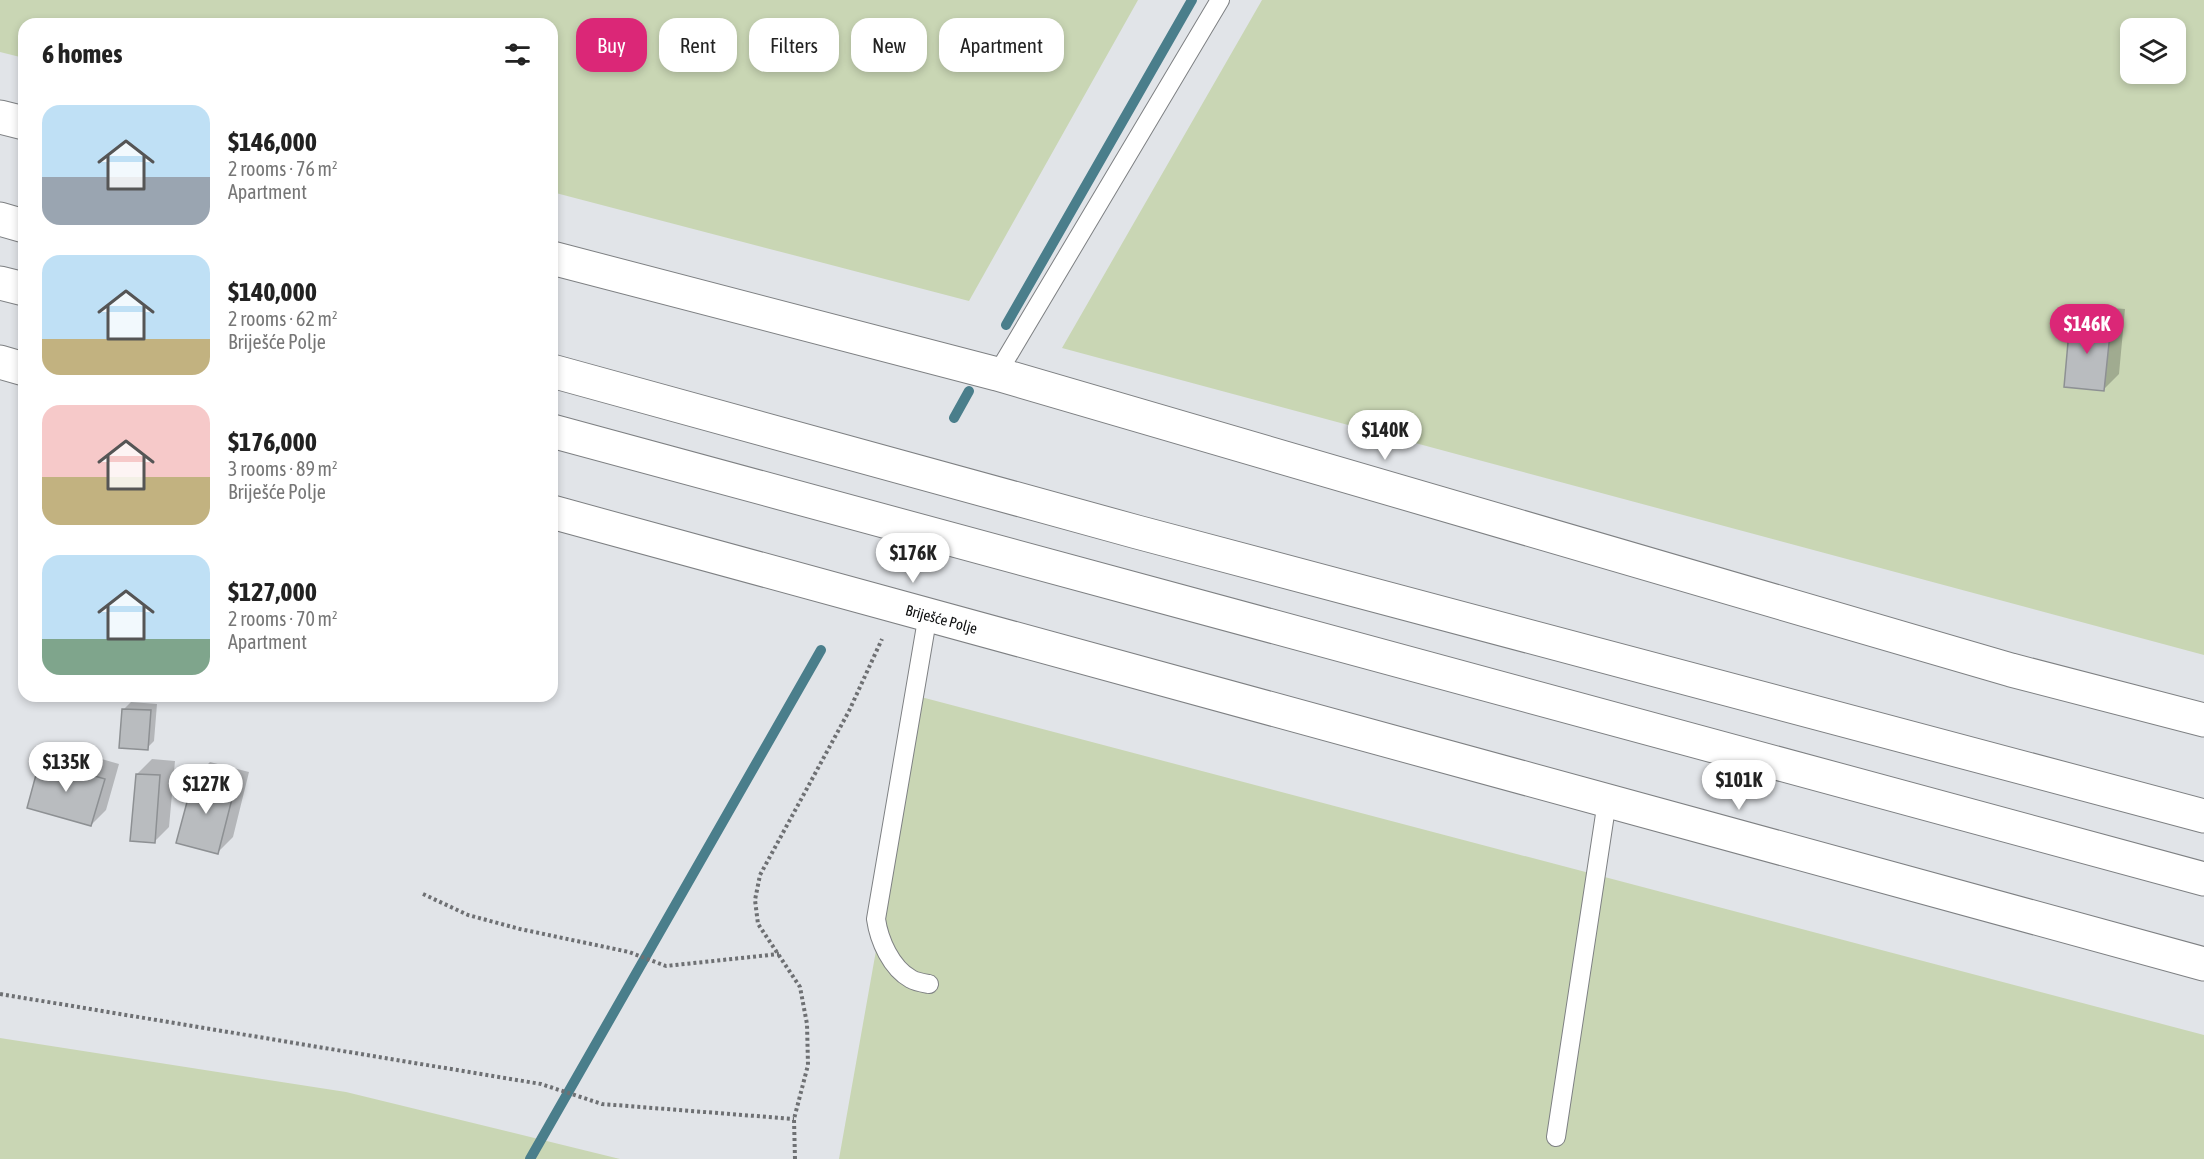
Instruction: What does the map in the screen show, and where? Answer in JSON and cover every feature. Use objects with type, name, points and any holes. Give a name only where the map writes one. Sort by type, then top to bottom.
[{"type":"main road","points":[[0,117],[18,122]]},
{"type":"main road","points":[[0,219],[18,224]]},
{"type":"main road","points":[[558,260],[997,374],[1988,663],[2204,720]]},
{"type":"main road","points":[[0,282],[18,287]]},
{"type":"main road","points":[[0,362],[18,367]]},
{"type":"main road","points":[[558,373],[1149,535],[2204,816]]},
{"type":"main road","points":[[558,433],[2204,879]]},
{"type":"main road","name":"Briješće Polje","points":[[558,514],[2204,964]]},
{"type":"lane","points":[[997,374],[1220,0]]},
{"type":"lane","points":[[928,614],[876,919],[882,941],[900,970],[911,979],[929,984]]},
{"type":"lane","points":[[1556,1137],[1607,801]]},
{"type":"path","points":[[795,1159],[794,1119],[808,1065],[807,1023],[800,987],[758,924],[755,900],[760,875],[849,711],[896,605]]},
{"type":"path","points":[[423,894],[468,915],[520,929],[628,952],[666,966],[779,954]]},
{"type":"path","points":[[0,994],[541,1084],[602,1104],[794,1119]]},
{"type":"green space","points":[[0,0],[1138,0],[969,301],[558,194],[558,18],[18,18],[18,56],[0,52]]},
{"type":"green space","points":[[1262,0],[2204,0],[2204,655],[1062,348]]},
{"type":"green space","points":[[921,697],[2204,1035],[2204,1159],[839,1159]]},
{"type":"green space","points":[[0,1038],[346,1092],[620,1159],[0,1159]]},
{"type":"building","points":[[2070,320],[2111,324],[2104,391],[2064,387]]},
{"type":"building","points":[[122,709],[151,710],[148,750],[119,748]]},
{"type":"building","points":[[40,760],[105,779],[91,826],[27,808]]},
{"type":"building","points":[[136,774],[160,775],[155,843],[130,841]]},
{"type":"building","points":[[194,776],[235,787],[218,854],[176,843]]},
{"type":"waterway","points":[[1006,325],[1192,0]]},
{"type":"waterway","points":[[954,418],[969,391]]},
{"type":"waterway","points":[[530,1159],[821,650]]}]
